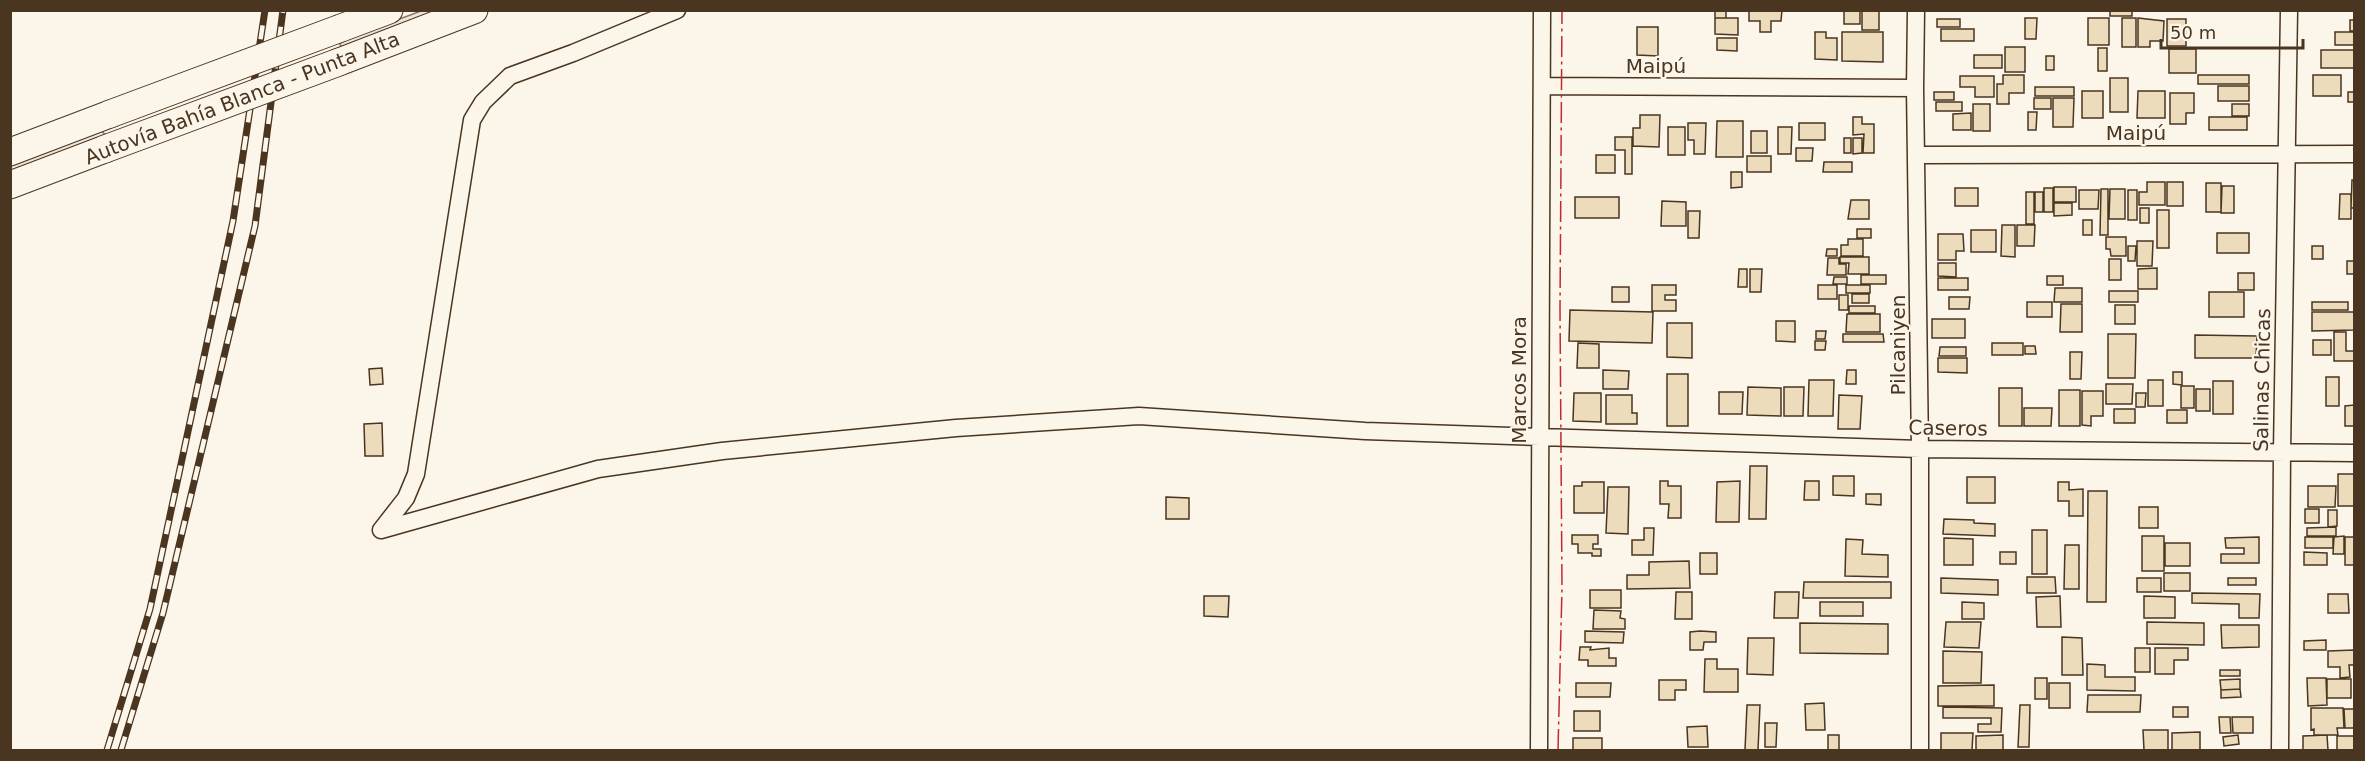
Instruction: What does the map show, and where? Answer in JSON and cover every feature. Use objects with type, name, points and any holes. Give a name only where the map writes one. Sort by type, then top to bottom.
[{"type":"main road","name":"Autovía Bahía Blanca - Punta Alta","points":[[10,152],[388,10]]},
{"type":"main road","name":"Autovía Bahía Blanca - Punta Alta","points":[[10,185],[474,10]]},
{"type":"street","name":"Caseros","points":[[677,10],[510,76],[483,102],[472,120],[416,474],[406,498],[381,530],[598,469],[722,451],[956,428],[1139,416],[1365,431],[1920,449],[2355,453]]},
{"type":"street","name":"Marcos Mora","points":[[1539,750],[1542,10]]},
{"type":"street","name":"Pilcaniyen","points":[[1916,10],[1920,750]]},
{"type":"street","name":"Salinas Chicas","points":[[2280,750],[2289,10]]},
{"type":"street","name":"Maipú","points":[[1542,86],[1915,88]]},
{"type":"street","name":"Maipú","points":[[1917,155],[2355,154]]},
{"type":"shaded area","points":[[421,11],[447,11],[341,47],[340,44],[346,39]]},
{"type":"shaded area","points":[[101,131],[106,135],[11,174],[11,166]]},
{"type":"building","points":[[1715,10],[1726,10],[1726,18],[1715,18]]},
{"type":"building","points":[[1749,10],[1782,10],[1781,21],[1771,21],[1771,32],[1760,32],[1760,21],[1749,21]]},
{"type":"building","points":[[1844,10],[1860,10],[1860,24],[1844,24]]},
{"type":"building","points":[[1862,10],[1879,10],[1879,30],[1862,30]]},
{"type":"building","points":[[2110,10],[2132,10],[2132,16],[2110,16]]},
{"type":"building","points":[[1715,18],[1738,18],[1738,35],[1715,34]]},
{"type":"building","points":[[2025,18],[2037,18],[2036,39],[2025,39]]},
{"type":"building","points":[[2088,18],[2109,18],[2109,45],[2088,45]]},
{"type":"building","points":[[2122,18],[2136,18],[2136,47],[2122,47]]},
{"type":"building","points":[[2138,18],[2164,21],[2163,41],[2150,41],[2150,47],[2138,47]]},
{"type":"building","points":[[1937,19],[1960,19],[1960,27],[1937,27]]},
{"type":"building","points":[[2167,19],[2186,19],[2186,46],[2167,46]]},
{"type":"building","points":[[2350,20],[2354,20],[2354,31],[2350,31]]},
{"type":"building","points":[[1637,27],[1658,27],[1658,56],[1637,55]]},
{"type":"building","points":[[1941,29],[1974,29],[1974,41],[1941,41]]},
{"type":"building","points":[[1815,32],[1826,32],[1826,38],[1837,38],[1837,60],[1815,59]]},
{"type":"building","points":[[1842,32],[1883,32],[1883,62],[1842,61]]},
{"type":"building","points":[[2335,32],[2354,32],[2354,45],[2335,45]]},
{"type":"building","points":[[1717,38],[1737,38],[1737,51],[1717,50]]},
{"type":"building","points":[[2005,47],[2025,47],[2025,72],[2005,72]]},
{"type":"building","points":[[2098,48],[2107,48],[2107,71],[2098,71]]},
{"type":"building","points":[[2169,49],[2196,49],[2196,73],[2169,73]]},
{"type":"building","points":[[2321,50],[2354,50],[2354,68],[2321,68]]},
{"type":"building","points":[[1974,55],[2002,55],[2002,68],[1974,68]]},
{"type":"building","points":[[2046,56],[2054,56],[2054,70],[2046,70]]},
{"type":"building","points":[[2003,75],[2024,75],[2024,93],[2009,93],[2009,104],[1997,104],[1997,84],[2003,84]]},
{"type":"building","points":[[2198,75],[2249,75],[2249,84],[2198,84]]},
{"type":"building","points":[[2313,75],[2341,75],[2341,96],[2313,96]]},
{"type":"building","points":[[1960,76],[1994,76],[1994,97],[1975,97],[1975,87],[1960,87]]},
{"type":"building","points":[[2110,78],[2128,78],[2128,112],[2110,112]]},
{"type":"building","points":[[2218,86],[2249,86],[2249,101],[2218,101]]},
{"type":"building","points":[[2035,87],[2074,87],[2074,96],[2035,96]]},
{"type":"building","points":[[2082,91],[2103,91],[2103,118],[2082,118]]},
{"type":"building","points":[[2138,91],[2165,91],[2165,118],[2137,118]]},
{"type":"building","points":[[1934,92],[1954,92],[1954,100],[1934,100]]},
{"type":"building","points":[[2348,92],[2354,92],[2354,102],[2348,102]]},
{"type":"building","points":[[2170,93],[2194,93],[2194,113],[2186,113],[2186,124],[2170,124]]},
{"type":"building","points":[[2034,98],[2051,98],[2051,109],[2034,109]]},
{"type":"building","points":[[2053,98],[2074,98],[2073,127],[2053,127]]},
{"type":"building","points":[[1936,102],[1962,102],[1962,111],[1936,111]]},
{"type":"building","points":[[1973,104],[1990,104],[1990,131],[1973,131]]},
{"type":"building","points":[[2232,104],[2249,104],[2249,116],[2232,116]]},
{"type":"building","points":[[2028,112],[2037,112],[2036,130],[2028,130]]},
{"type":"building","points":[[1971,113],[1971,130],[1953,130],[1953,114]]},
{"type":"building","points":[[1640,115],[1660,115],[1659,147],[1633,146],[1633,128],[1640,128]]},
{"type":"building","points":[[1853,117],[1862,117],[1862,124],[1874,124],[1874,153],[1863,153],[1864,134],[1853,135]]},
{"type":"building","points":[[2209,117],[2247,117],[2247,130],[2209,130]]},
{"type":"building","points":[[1717,121],[1743,121],[1743,157],[1716,157]]},
{"type":"building","points":[[1688,123],[1706,123],[1705,154],[1694,154],[1694,140],[1688,140]]},
{"type":"building","points":[[1799,123],[1825,123],[1825,140],[1799,140]]},
{"type":"building","points":[[1668,127],[1685,127],[1685,155],[1668,155]]},
{"type":"building","points":[[1778,127],[1792,127],[1791,154],[1778,154]]},
{"type":"building","points":[[1751,131],[1767,131],[1767,153],[1751,153]]},
{"type":"building","points":[[1615,137],[1632,137],[1632,174],[1625,174],[1625,150],[1615,150]]},
{"type":"building","points":[[1844,138],[1851,138],[1851,153],[1844,153]]},
{"type":"building","points":[[1853,138],[1862,138],[1862,153],[1853,154]]},
{"type":"building","points":[[1796,148],[1813,148],[1812,161],[1796,161]]},
{"type":"building","points":[[1596,155],[1615,155],[1615,173],[1596,173]]},
{"type":"building","points":[[1747,156],[1771,156],[1771,172],[1747,172]]},
{"type":"building","points":[[1824,162],[1852,162],[1852,172],[1823,172]]},
{"type":"building","points":[[1731,172],[1742,172],[1742,187],[1731,188]]},
{"type":"building","points":[[2352,180],[2354,180],[2354,208],[2351,208]]},
{"type":"building","points":[[2147,182],[2165,182],[2165,205],[2139,205],[2139,192],[2147,192]]},
{"type":"building","points":[[2167,182],[2183,182],[2183,206],[2167,206]]},
{"type":"building","points":[[2206,183],[2221,183],[2221,212],[2206,212]]},
{"type":"building","points":[[2222,186],[2234,186],[2234,213],[2221,213]]},
{"type":"building","points":[[2054,187],[2076,187],[2076,202],[2054,202]]},
{"type":"building","points":[[1955,188],[1978,188],[1978,206],[1955,206]]},
{"type":"building","points":[[2044,188],[2053,188],[2053,212],[2044,212]]},
{"type":"building","points":[[2101,189],[2108,189],[2108,235],[2100,235]]},
{"type":"building","points":[[2110,189],[2125,189],[2125,219],[2109,219]]},
{"type":"building","points":[[2079,190],[2099,190],[2098,209],[2079,209]]},
{"type":"building","points":[[2128,190],[2137,190],[2137,220],[2128,220]]},
{"type":"building","points":[[2026,192],[2034,192],[2034,224],[2026,224]]},
{"type":"building","points":[[2035,192],[2043,192],[2043,212],[2035,212]]},
{"type":"building","points":[[2340,194],[2351,194],[2351,219],[2339,219]]},
{"type":"building","points":[[1575,197],[1619,197],[1619,218],[1575,218]]},
{"type":"building","points":[[1851,200],[1869,200],[1869,219],[1848,219]]},
{"type":"building","points":[[1662,201],[1686,202],[1686,226],[1661,226]]},
{"type":"building","points":[[2054,203],[2072,203],[2072,215],[2054,216]]},
{"type":"building","points":[[2140,208],[2149,208],[2149,223],[2140,223]]},
{"type":"building","points":[[2157,210],[2169,210],[2169,248],[2157,248]]},
{"type":"building","points":[[1688,211],[1700,211],[1699,238],[1688,238]]},
{"type":"building","points":[[2083,220],[2092,220],[2092,235],[2083,235]]},
{"type":"building","points":[[2002,225],[2015,225],[2015,257],[2001,256]]},
{"type":"building","points":[[2017,225],[2035,225],[2034,246],[2017,246]]},
{"type":"building","points":[[1857,229],[1871,229],[1871,238],[1857,238]]},
{"type":"building","points":[[1971,230],[1996,230],[1996,252],[1971,252]]},
{"type":"building","points":[[2217,233],[2249,233],[2249,253],[2217,253]]},
{"type":"building","points":[[1938,234],[1963,234],[1964,251],[1956,251],[1956,260],[1938,260]]},
{"type":"building","points":[[2106,237],[2126,237],[2126,256],[2111,256],[2110,249],[2106,249]]},
{"type":"building","points":[[1848,239],[1863,239],[1863,256],[1841,256],[1841,245],[1848,245]]},
{"type":"building","points":[[2137,241],[2153,241],[2152,266],[2137,266]]},
{"type":"building","points":[[2128,246],[2136,246],[2135,261],[2128,261]]},
{"type":"building","points":[[2312,246],[2323,246],[2323,259],[2312,259]]},
{"type":"building","points":[[1827,249],[1837,249],[1837,256],[1826,256]]},
{"type":"building","points":[[1840,257],[1869,257],[1869,274],[1848,274],[1849,263],[1840,263]]},
{"type":"building","points":[[1828,258],[1839,258],[1839,264],[1846,264],[1846,275],[1827,275]]},
{"type":"building","points":[[2109,259],[2121,259],[2121,280],[2109,280]]},
{"type":"building","points":[[2347,261],[2354,261],[2354,274],[2347,274]]},
{"type":"building","points":[[1938,263],[1956,263],[1956,277],[1938,276]]},
{"type":"building","points":[[2157,268],[2157,289],[2138,289],[2138,269]]},
{"type":"building","points":[[1739,269],[1747,269],[1747,287],[1738,287]]},
{"type":"building","points":[[1750,269],[1762,269],[1761,292],[1750,292]]},
{"type":"building","points":[[2238,273],[2254,273],[2254,290],[2238,290]]},
{"type":"building","points":[[1861,275],[1886,275],[1886,284],[1861,284]]},
{"type":"building","points":[[2047,276],[2063,276],[2063,285],[2047,285]]},
{"type":"building","points":[[1834,277],[1847,277],[1847,284],[1833,284]]},
{"type":"building","points":[[1938,278],[1968,278],[1968,290],[1938,290]]},
{"type":"building","points":[[1652,285],[1676,285],[1676,295],[1665,295],[1665,300],[1676,300],[1676,311],[1652,311]]},
{"type":"building","points":[[1818,285],[1837,285],[1837,299],[1818,299]]},
{"type":"building","points":[[1846,285],[1870,285],[1870,293],[1846,293]]},
{"type":"building","points":[[1612,287],[1629,287],[1629,302],[1612,302]]},
{"type":"building","points":[[2055,288],[2082,288],[2082,302],[2054,302]]},
{"type":"building","points":[[2109,291],[2138,291],[2138,302],[2109,302]]},
{"type":"building","points":[[2209,292],[2244,292],[2244,317],[2209,317]]},
{"type":"building","points":[[1852,294],[1869,294],[1869,303],[1852,303]]},
{"type":"building","points":[[1839,295],[1848,295],[1848,310],[1839,310]]},
{"type":"building","points":[[1949,297],[1970,297],[1969,309],[1949,309]]},
{"type":"building","points":[[2027,302],[2052,302],[2052,317],[2027,317]]},
{"type":"building","points":[[2312,302],[2348,302],[2348,310],[2312,310]]},
{"type":"building","points":[[2061,304],[2082,304],[2082,332],[2060,332]]},
{"type":"building","points":[[2115,305],[2135,305],[2135,324],[2115,324]]},
{"type":"building","points":[[1849,306],[1875,306],[1875,313],[1849,313]]},
{"type":"building","points":[[1570,310],[1653,312],[1652,343],[1569,341]]},
{"type":"building","points":[[2312,312],[2354,312],[2354,330],[2312,331]]},
{"type":"building","points":[[1847,314],[1880,314],[1880,332],[1846,332]]},
{"type":"building","points":[[1932,319],[1965,319],[1965,338],[1932,338]]},
{"type":"building","points":[[1776,321],[1795,321],[1795,342],[1776,341]]},
{"type":"building","points":[[1667,323],[1692,323],[1692,358],[1667,357]]},
{"type":"building","points":[[1816,331],[1826,331],[1825,339],[1816,339]]},
{"type":"building","points":[[2334,332],[2346,332],[2346,351],[2354,351],[2354,361],[2334,361]]},
{"type":"building","points":[[1843,334],[1883,334],[1884,342],[1843,342]]},
{"type":"building","points":[[2108,334],[2136,334],[2135,378],[2108,378]]},
{"type":"building","points":[[2195,335],[2257,336],[2256,358],[2195,358]]},
{"type":"building","points":[[2313,340],[2331,340],[2331,355],[2313,355]]},
{"type":"building","points":[[1815,341],[1826,341],[1825,350],[1815,350]]},
{"type":"building","points":[[1578,343],[1599,344],[1599,368],[1577,368]]},
{"type":"building","points":[[1992,343],[2023,343],[2023,355],[1992,355]]},
{"type":"building","points":[[2025,346],[2035,346],[2036,354],[2025,354]]},
{"type":"building","points":[[1940,347],[1966,347],[1966,356],[1939,356]]},
{"type":"building","points":[[2070,352],[2082,352],[2081,379],[2070,379]]},
{"type":"building","points":[[1938,358],[1967,358],[1967,373],[1938,372]]},
{"type":"building","points":[[382,368],[383,384],[370,385],[369,369]]},
{"type":"building","points":[[1603,370],[1629,371],[1628,389],[1603,389]]},
{"type":"building","points":[[1847,370],[1856,370],[1856,384],[1846,384]]},
{"type":"building","points":[[2173,372],[2182,372],[2182,385],[2173,384]]},
{"type":"building","points":[[1667,374],[1688,374],[1688,426],[1667,426]]},
{"type":"building","points":[[2326,377],[2339,377],[2339,406],[2326,406]]},
{"type":"building","points":[[1809,380],[1834,380],[1833,416],[1808,416]]},
{"type":"building","points":[[2148,380],[2163,380],[2163,406],[2148,406]]},
{"type":"building","points":[[2213,381],[2233,381],[2233,414],[2213,414]]},
{"type":"building","points":[[2106,384],[2133,384],[2132,404],[2106,404]]},
{"type":"building","points":[[2181,386],[2194,386],[2194,408],[2181,408]]},
{"type":"building","points":[[1748,387],[1781,388],[1781,416],[1747,415]]},
{"type":"building","points":[[1784,387],[1804,387],[1803,416],[1784,416]]},
{"type":"building","points":[[1999,388],[2022,388],[2022,426],[1999,426]]},
{"type":"building","points":[[2196,389],[2210,389],[2210,411],[2196,411]]},
{"type":"building","points":[[2059,390],[2080,390],[2080,426],[2059,426]]},
{"type":"building","points":[[2082,391],[2103,391],[2103,416],[2091,416],[2091,426],[2082,425]]},
{"type":"building","points":[[1719,392],[1743,392],[1742,414],[1719,414]]},
{"type":"building","points":[[1574,393],[1601,393],[1601,422],[1573,421]]},
{"type":"building","points":[[2136,393],[2146,393],[2145,407],[2136,407]]},
{"type":"building","points":[[1606,395],[1632,395],[1632,413],[1637,413],[1637,424],[1606,424]]},
{"type":"building","points":[[1839,395],[1862,396],[1860,429],[1838,429]]},
{"type":"building","points":[[2354,405],[2354,426],[2345,426],[2345,406]]},
{"type":"building","points":[[2024,408],[2052,408],[2051,426],[2024,426]]},
{"type":"building","points":[[2114,409],[2135,409],[2135,423],[2114,423]]},
{"type":"building","points":[[2167,410],[2187,410],[2187,423],[2167,423]]},
{"type":"building","points":[[382,423],[383,456],[365,456],[364,424]]},
{"type":"building","points":[[1750,466],[1767,466],[1766,519],[1749,519]]},
{"type":"building","points":[[2338,474],[2354,474],[2354,506],[2338,506]]},
{"type":"building","points":[[1833,476],[1854,476],[1854,496],[1833,495]]},
{"type":"building","points":[[1967,477],[1995,477],[1995,503],[1967,503]]},
{"type":"building","points":[[1660,481],[1668,481],[1668,486],[1681,486],[1681,518],[1668,518],[1669,504],[1660,504]]},
{"type":"building","points":[[1740,481],[1739,522],[1716,522],[1717,482]]},
{"type":"building","points":[[1805,481],[1819,481],[1819,500],[1804,500]]},
{"type":"building","points":[[1582,482],[1604,482],[1604,513],[1574,513],[1574,486],[1582,486]]},
{"type":"building","points":[[2058,482],[2069,482],[2069,490],[2083,489],[2083,516],[2069,516],[2069,501],[2058,501]]},
{"type":"building","points":[[2308,486],[2336,486],[2335,507],[2308,507]]},
{"type":"building","points":[[1608,487],[1629,487],[1628,534],[1606,533]]},
{"type":"building","points":[[2088,491],[2107,491],[2106,602],[2087,602]]},
{"type":"building","points":[[1866,494],[1881,494],[1881,505],[1866,504]]},
{"type":"building","points":[[1166,497],[1189,498],[1189,519],[1166,519]]},
{"type":"building","points":[[2139,507],[2158,507],[2158,528],[2139,528]]},
{"type":"building","points":[[2305,509],[2319,509],[2319,523],[2305,523]]},
{"type":"building","points":[[2328,510],[2337,510],[2337,526],[2328,527]]},
{"type":"building","points":[[1944,519],[1974,520],[1974,523],[1995,524],[1995,536],[1943,534]]},
{"type":"building","points":[[2336,527],[2336,536],[2307,536],[2307,528]]},
{"type":"building","points":[[1644,528],[1654,528],[1653,555],[1632,555],[1632,540],[1644,540]]},
{"type":"building","points":[[2032,530],[2047,530],[2047,574],[2032,574]]},
{"type":"building","points":[[1572,535],[1598,535],[1598,544],[1593,544],[1593,549],[1601,549],[1601,556],[1592,556],[1592,553],[1578,553],[1578,544],[1572,544]]},
{"type":"building","points":[[2142,536],[2164,536],[2164,571],[2142,571]]},
{"type":"building","points":[[2344,536],[2344,554],[2333,554],[2334,537]]},
{"type":"building","points":[[2259,537],[2259,563],[2221,563],[2221,554],[2244,554],[2244,548],[2226,548],[2225,538]]},
{"type":"building","points":[[2305,537],[2333,537],[2333,548],[2305,548]]},
{"type":"building","points":[[2345,537],[2354,537],[2354,565],[2345,565]]},
{"type":"building","points":[[1944,538],[1973,539],[1973,565],[1944,565]]},
{"type":"building","points":[[1846,539],[1863,540],[1862,554],[1888,555],[1888,577],[1845,576]]},
{"type":"building","points":[[2165,543],[2190,543],[2190,566],[2165,566]]},
{"type":"building","points":[[2065,545],[2079,545],[2079,589],[2064,589]]},
{"type":"building","points":[[2000,552],[2016,552],[2016,564],[2000,564]]},
{"type":"building","points":[[2304,552],[2327,553],[2327,565],[2304,565]]},
{"type":"building","points":[[1700,553],[1717,553],[1717,574],[1700,574]]},
{"type":"building","points":[[1689,561],[1690,588],[1627,589],[1627,575],[1649,575],[1649,562]]},
{"type":"building","points":[[2164,573],[2190,573],[2190,591],[2164,591]]},
{"type":"building","points":[[2027,577],[2055,577],[2056,593],[2027,593]]},
{"type":"building","points":[[1941,578],[1998,580],[1998,595],[1941,593]]},
{"type":"building","points":[[2137,578],[2161,578],[2161,592],[2137,592]]},
{"type":"building","points":[[2228,578],[2256,578],[2256,585],[2228,585]]},
{"type":"building","points":[[1804,582],[1891,582],[1891,598],[1803,598]]},
{"type":"building","points":[[1590,590],[1621,590],[1621,608],[1590,608]]},
{"type":"building","points":[[1676,592],[1692,592],[1692,619],[1675,619]]},
{"type":"building","points":[[1775,592],[1799,592],[1798,618],[1774,618]]},
{"type":"building","points":[[2192,593],[2260,594],[2259,618],[2239,618],[2239,604],[2192,603]]},
{"type":"building","points":[[2328,594],[2348,594],[2349,613],[2328,613]]},
{"type":"building","points":[[1204,596],[1229,596],[1228,617],[1204,616]]},
{"type":"building","points":[[2060,596],[2061,627],[2037,627],[2036,597]]},
{"type":"building","points":[[2144,596],[2175,597],[2175,618],[2144,618]]},
{"type":"building","points":[[1820,602],[1863,602],[1863,616],[1820,616]]},
{"type":"building","points":[[1962,602],[1984,603],[1984,619],[1962,619]]},
{"type":"building","points":[[1594,610],[1621,611],[1620,618],[1625,619],[1625,629],[1593,629]]},
{"type":"building","points":[[1946,622],[1981,622],[1979,648],[1944,647]]},
{"type":"building","points":[[2147,622],[2204,623],[2204,645],[2147,644]]},
{"type":"building","points":[[1800,623],[1888,624],[1888,654],[1800,653]]},
{"type":"building","points":[[2221,625],[2259,625],[2259,647],[2222,648]]},
{"type":"building","points":[[1585,631],[1624,632],[1623,643],[1585,642]]},
{"type":"building","points":[[1690,632],[1716,632],[1716,642],[1704,642],[1703,650],[1690,650]]},
{"type":"building","points":[[2062,637],[2082,638],[2083,675],[2062,675]]},
{"type":"building","points":[[1748,638],[1774,638],[1773,675],[1747,674]]},
{"type":"building","points":[[2326,640],[2326,650],[2304,650],[2304,641]]},
{"type":"building","points":[[1580,647],[1591,647],[1590,650],[1609,648],[1609,658],[1616,658],[1616,666],[1588,666],[1588,660],[1579,660]]},
{"type":"building","points":[[2135,648],[2150,648],[2150,672],[2135,672]]},
{"type":"building","points":[[2155,648],[2188,648],[2188,660],[2174,660],[2174,674],[2155,674]]},
{"type":"building","points":[[2354,650],[2354,665],[2349,665],[2350,677],[2340,678],[2340,667],[2328,667],[2328,651]]},
{"type":"building","points":[[1943,651],[1982,652],[1981,683],[1943,683]]},
{"type":"building","points":[[1705,659],[1717,659],[1717,669],[1738,669],[1738,692],[1704,692]]},
{"type":"building","points":[[2087,664],[2105,665],[2105,677],[2135,677],[2135,691],[2087,690]]},
{"type":"building","points":[[2220,670],[2240,670],[2240,676],[2220,676]]},
{"type":"building","points":[[2035,678],[2047,678],[2047,699],[2035,699]]},
{"type":"building","points":[[2307,678],[2326,678],[2327,705],[2308,706]]},
{"type":"building","points":[[2240,679],[2240,689],[2221,690],[2220,680]]},
{"type":"building","points":[[2327,679],[2351,679],[2351,698],[2327,698]]},
{"type":"building","points":[[1659,680],[1686,680],[1686,690],[1675,690],[1675,700],[1659,700]]},
{"type":"building","points":[[1576,683],[1611,683],[1610,697],[1576,697]]},
{"type":"building","points":[[2049,683],[2070,683],[2070,708],[2049,708]]},
{"type":"building","points":[[1994,685],[1994,706],[1938,706],[1938,686]]},
{"type":"building","points":[[2240,689],[2241,697],[2221,698],[2221,690]]},
{"type":"building","points":[[2088,695],[2141,695],[2140,712],[2087,712]]},
{"type":"building","points":[[1824,703],[1825,730],[1806,730],[1805,704]]},
{"type":"building","points":[[1747,705],[1760,705],[1758,750],[1745,750]]},
{"type":"building","points":[[2020,705],[2030,705],[2029,747],[2018,747]]},
{"type":"building","points":[[1943,707],[2002,708],[2001,732],[1978,732],[1978,724],[1991,724],[1991,718],[1943,718]]},
{"type":"building","points":[[2173,707],[2188,707],[2188,717],[2173,717]]},
{"type":"building","points":[[2311,708],[2343,708],[2344,728],[2337,728],[2338,735],[2314,735],[2314,729],[2311,730]]},
{"type":"building","points":[[2344,709],[2354,709],[2354,728],[2345,728]]},
{"type":"building","points":[[1574,711],[1600,711],[1600,731],[1574,731]]},
{"type":"building","points":[[2219,717],[2230,717],[2231,733],[2220,733]]},
{"type":"building","points":[[2232,717],[2253,717],[2253,733],[2233,733]]},
{"type":"building","points":[[1765,723],[1777,723],[1776,747],[1765,747]]},
{"type":"building","points":[[1707,726],[1708,747],[1688,747],[1687,727]]},
{"type":"building","points":[[2143,730],[2168,730],[2168,750],[2144,750]]},
{"type":"building","points":[[2200,732],[2200,750],[2172,750],[2172,733]]},
{"type":"building","points":[[1941,733],[1973,733],[1972,750],[1941,750]]},
{"type":"building","points":[[1828,735],[1839,735],[1839,750],[1828,750]]},
{"type":"building","points":[[2003,735],[2003,750],[1976,750],[1976,736]]},
{"type":"building","points":[[2238,735],[2239,744],[2224,746],[2223,737]]},
{"type":"building","points":[[2327,735],[2328,750],[2303,750],[2303,736]]},
{"type":"building","points":[[2337,736],[2354,736],[2354,750],[2337,750]]},
{"type":"building","points":[[1573,738],[1602,738],[1602,750],[1573,750]]},
{"type":"railway","points":[[107,750],[150,609],[233,221],[265,10]]},
{"type":"railway","points":[[121,750],[163,613],[255,226],[283,10]]},
{"type":"power","points":[[1558,750],[1562,588],[1560,309],[1562,10]]}]
